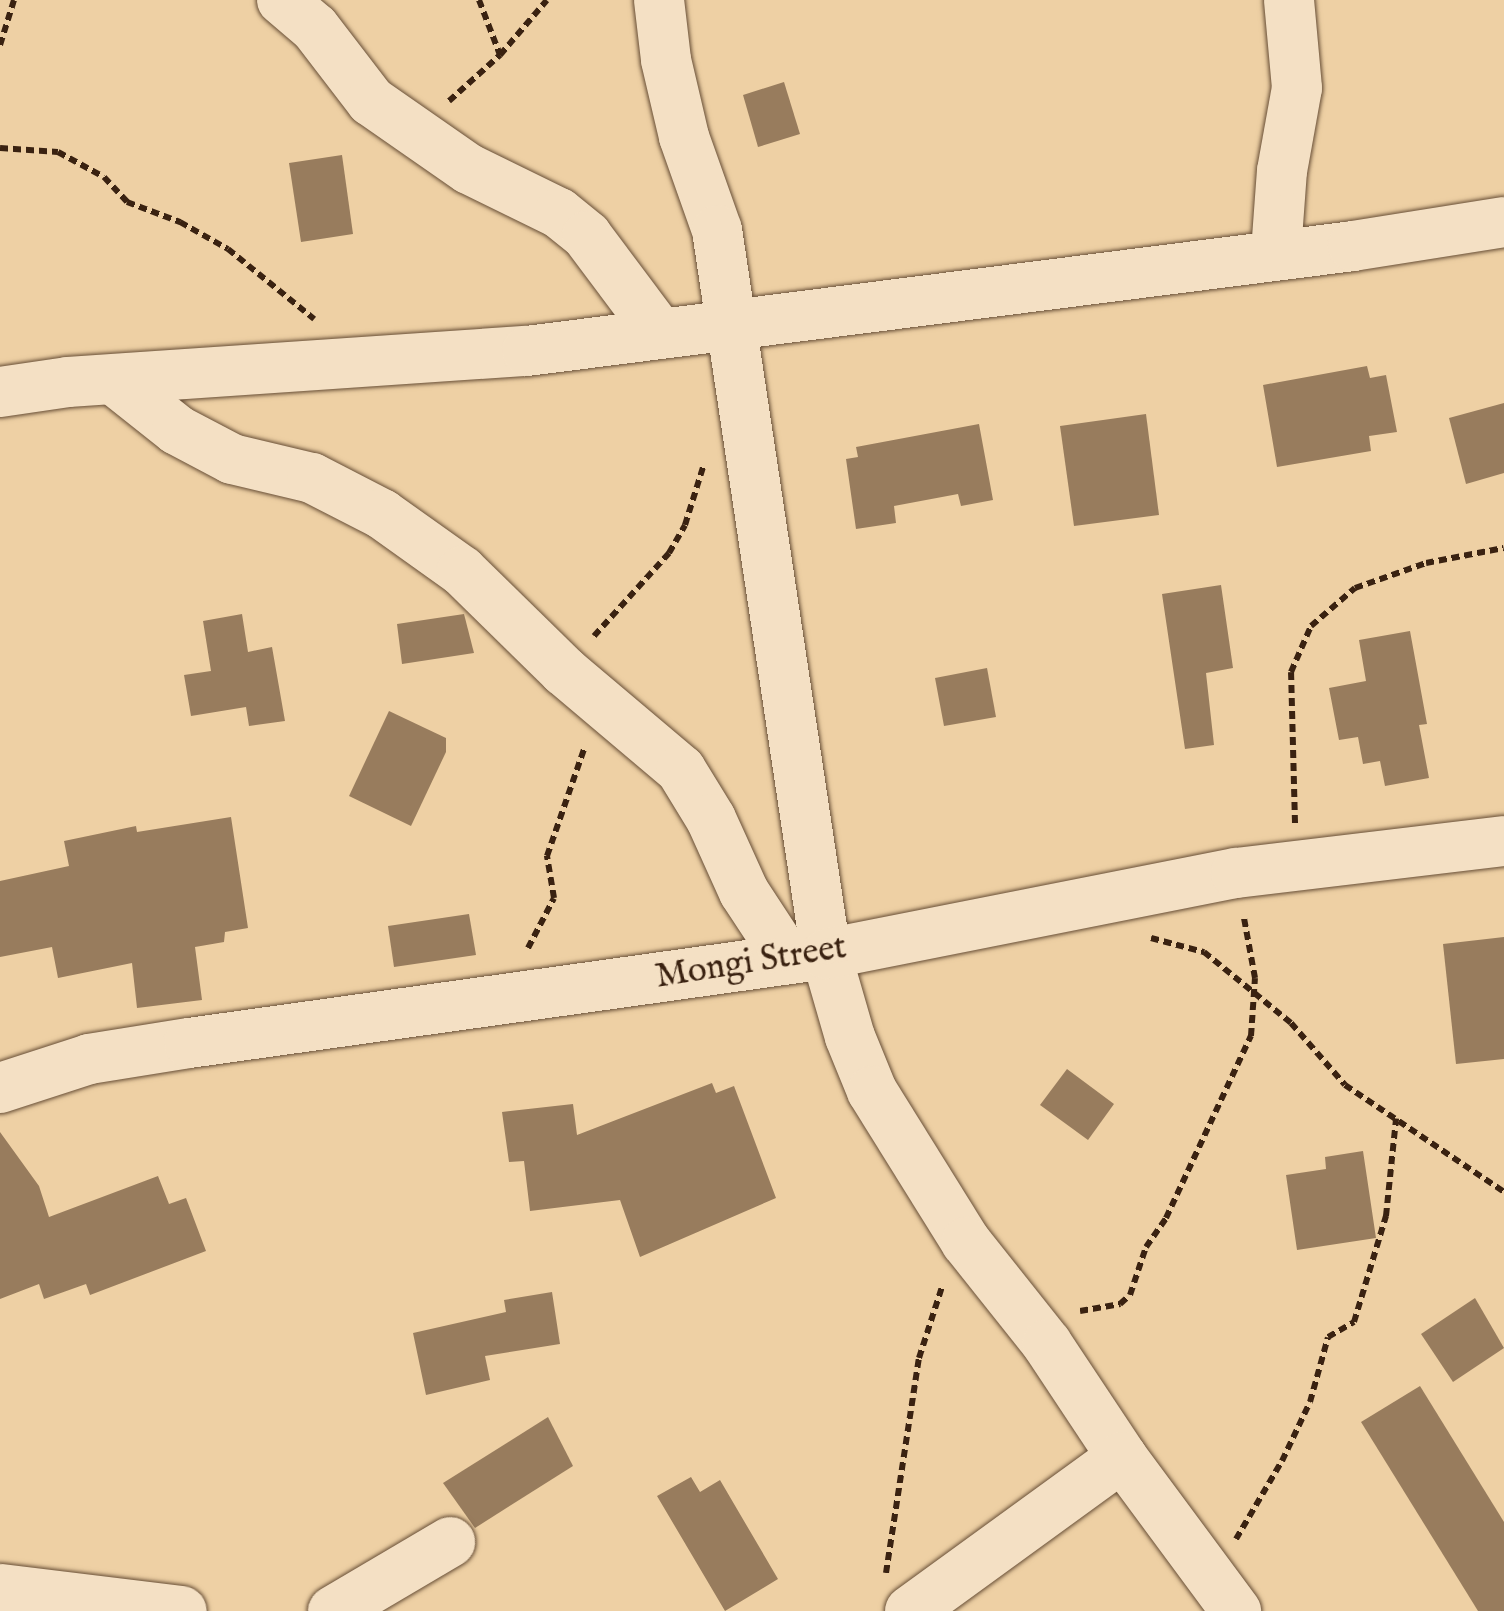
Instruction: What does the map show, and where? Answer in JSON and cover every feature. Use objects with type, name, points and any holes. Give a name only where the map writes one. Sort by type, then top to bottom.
[{"type":"street","points":[[282,0],[314,28],[372,101],[417,135],[514,195],[558,213],[587,236],[658,331]]},
{"type":"street","points":[[659,0],[666,60],[684,137],[718,230],[807,956],[872,1091],[966,1242],[1047,1344],[1122,1456],[1224,1594]]},
{"type":"street","points":[[1276,252],[1282,170],[1297,88],[1289,0]]},
{"type":"street","points":[[0,392],[114,380],[527,351],[1276,252],[1353,246],[1504,222]]},
{"type":"street","points":[[114,380],[177,430],[232,459],[312,478],[382,514],[462,571],[601,704],[665,755],[696,790],[744,892],[807,956]]},
{"type":"street","name":"Mongi Street","points":[[0,1088],[106,1056],[807,956],[1236,873],[1504,841]]},
{"type":"street","points":[[897,1595],[1122,1456]]},
{"type":"street","points":[[334,1611],[450,1542]]},
{"type":"street","points":[[0,1589],[182,1611]]},
{"type":"path","points":[[0,45],[14,0]]},
{"type":"path","points":[[478,0],[500,55]]},
{"type":"path","points":[[417,135],[500,55],[548,0]]},
{"type":"path","points":[[0,148],[58,152],[104,177],[127,202],[180,222],[228,249],[268,278],[363,363]]},
{"type":"path","points":[[564,670],[668,553],[685,524],[706,460]]},
{"type":"path","points":[[1300,864],[1290,685],[1294,661],[1311,626],[1340,598],[1368,582],[1426,563],[1504,548]]},
{"type":"path","points":[[496,1000],[554,898],[546,856],[601,704]]},
{"type":"path","points":[[1047,1344],[1083,1309],[1120,1304],[1130,1295],[1146,1247],[1166,1218],[1251,1036],[1256,992],[1236,873]]},
{"type":"path","points":[[1114,897],[1147,935],[1168,946],[1204,952],[1256,992],[1346,1084],[1504,1192]]},
{"type":"path","points":[[1224,1594],[1310,1402],[1328,1337],[1354,1322],[1386,1216],[1396,1119]]},
{"type":"path","points":[[897,1595],[918,1358],[941,1289],[966,1242]]},
{"type":"building","points":[[784,82],[800,134],[758,147],[743,95]]},
{"type":"building","points":[[342,155],[353,234],[301,242],[289,163]]},
{"type":"building","points":[[1367,366],[1370,378],[1386,375],[1397,432],[1369,436],[1371,451],[1277,467],[1263,385]]},
{"type":"building","points":[[1504,403],[1504,473],[1466,484],[1449,418]]},
{"type":"building","points":[[1146,414],[1159,515],[1074,526],[1060,426]]},
{"type":"building","points":[[979,424],[993,500],[961,506],[958,494],[894,506],[896,523],[856,529],[846,459],[858,457],[856,447]]},
{"type":"building","points":[[1221,585],[1233,668],[1206,673],[1214,745],[1185,749],[1162,594]]},
{"type":"building","points":[[242,614],[248,652],[272,647],[285,721],[249,726],[246,707],[191,716],[184,675],[211,671],[203,621]]},
{"type":"building","points":[[464,614],[474,653],[402,664],[397,624]]},
{"type":"building","points":[[1410,631],[1427,724],[1419,725],[1429,778],[1385,786],[1380,761],[1363,764],[1358,737],[1339,740],[1329,688],[1366,681],[1359,640]]},
{"type":"building","points":[[987,668],[996,717],[944,726],[935,678]]},
{"type":"building","points":[[389,711],[446,738],[446,752],[411,826],[349,796]]},
{"type":"building","points":[[231,817],[248,928],[225,932],[224,942],[195,947],[202,1000],[137,1008],[132,963],[58,978],[52,947],[0,957],[0,881],[69,866],[64,841],[136,826],[137,832]]},
{"type":"building","points":[[469,914],[476,955],[394,967],[388,926]]},
{"type":"building","points":[[1504,937],[1504,1059],[1456,1064],[1443,944]]},
{"type":"building","points":[[1067,1069],[1114,1104],[1088,1140],[1040,1105]]},
{"type":"building","points":[[712,1083],[716,1093],[734,1086],[776,1198],[640,1257],[620,1200],[530,1211],[524,1161],[509,1162],[502,1112],[573,1104],[577,1135]]},
{"type":"building","points":[[0,1132],[39,1186],[49,1217],[158,1176],[169,1204],[186,1198],[206,1251],[90,1295],[86,1284],[44,1299],[39,1284],[0,1299]]},
{"type":"building","points":[[1363,1151],[1376,1238],[1297,1250],[1286,1175],[1326,1169],[1325,1157]]},
{"type":"building","points":[[552,1292],[560,1344],[485,1356],[490,1380],[426,1395],[413,1333],[506,1312],[504,1300]]},
{"type":"building","points":[[1475,1298],[1504,1348],[1453,1382],[1421,1334]]},
{"type":"building","points":[[1420,1386],[1504,1522],[1504,1611],[1478,1611],[1361,1422]]},
{"type":"building","points":[[548,1417],[573,1466],[475,1528],[443,1483]]},
{"type":"building","points":[[691,1477],[700,1492],[720,1480],[778,1579],[725,1611],[657,1496]]}]
